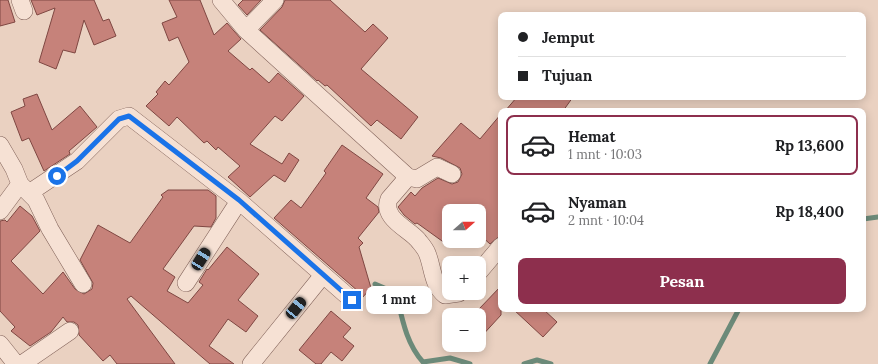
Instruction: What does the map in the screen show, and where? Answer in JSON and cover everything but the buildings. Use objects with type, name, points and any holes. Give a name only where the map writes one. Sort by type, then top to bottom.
[{"type":"street","points":[[221,0],[246,30],[408,177],[416,179],[437,167],[452,174]]},
{"type":"street","points":[[246,30],[275,0]]},
{"type":"street","points":[[0,211],[24,188],[77,161],[119,119],[129,116],[239,200],[352,300]]},
{"type":"street","points":[[0,145],[24,188],[36,200],[50,229],[83,284]]},
{"type":"street","points":[[408,177],[389,200],[388,203],[390,213],[396,222],[416,238],[426,252],[437,286],[442,293]]},
{"type":"street","points":[[186,283],[239,200]]},
{"type":"street","points":[[486,264],[498,250]]},
{"type":"street","points":[[251,364],[323,275]]},
{"type":"street","points":[[22,364],[70,331]]},
{"type":"street","points":[[0,344],[16,364]]},
{"type":"waterway","points":[[866,219],[878,217]]},
{"type":"waterway","points":[[375,284],[396,293],[403,321],[412,347],[423,362],[450,358],[470,364]]},
{"type":"waterway","points":[[710,364],[737,312]]},
{"type":"waterway","points":[[524,364],[537,360],[551,364]]},
{"type":"route","points":[[57,176],[77,161],[119,119],[124,116],[129,116],[239,200],[352,300]]}]
